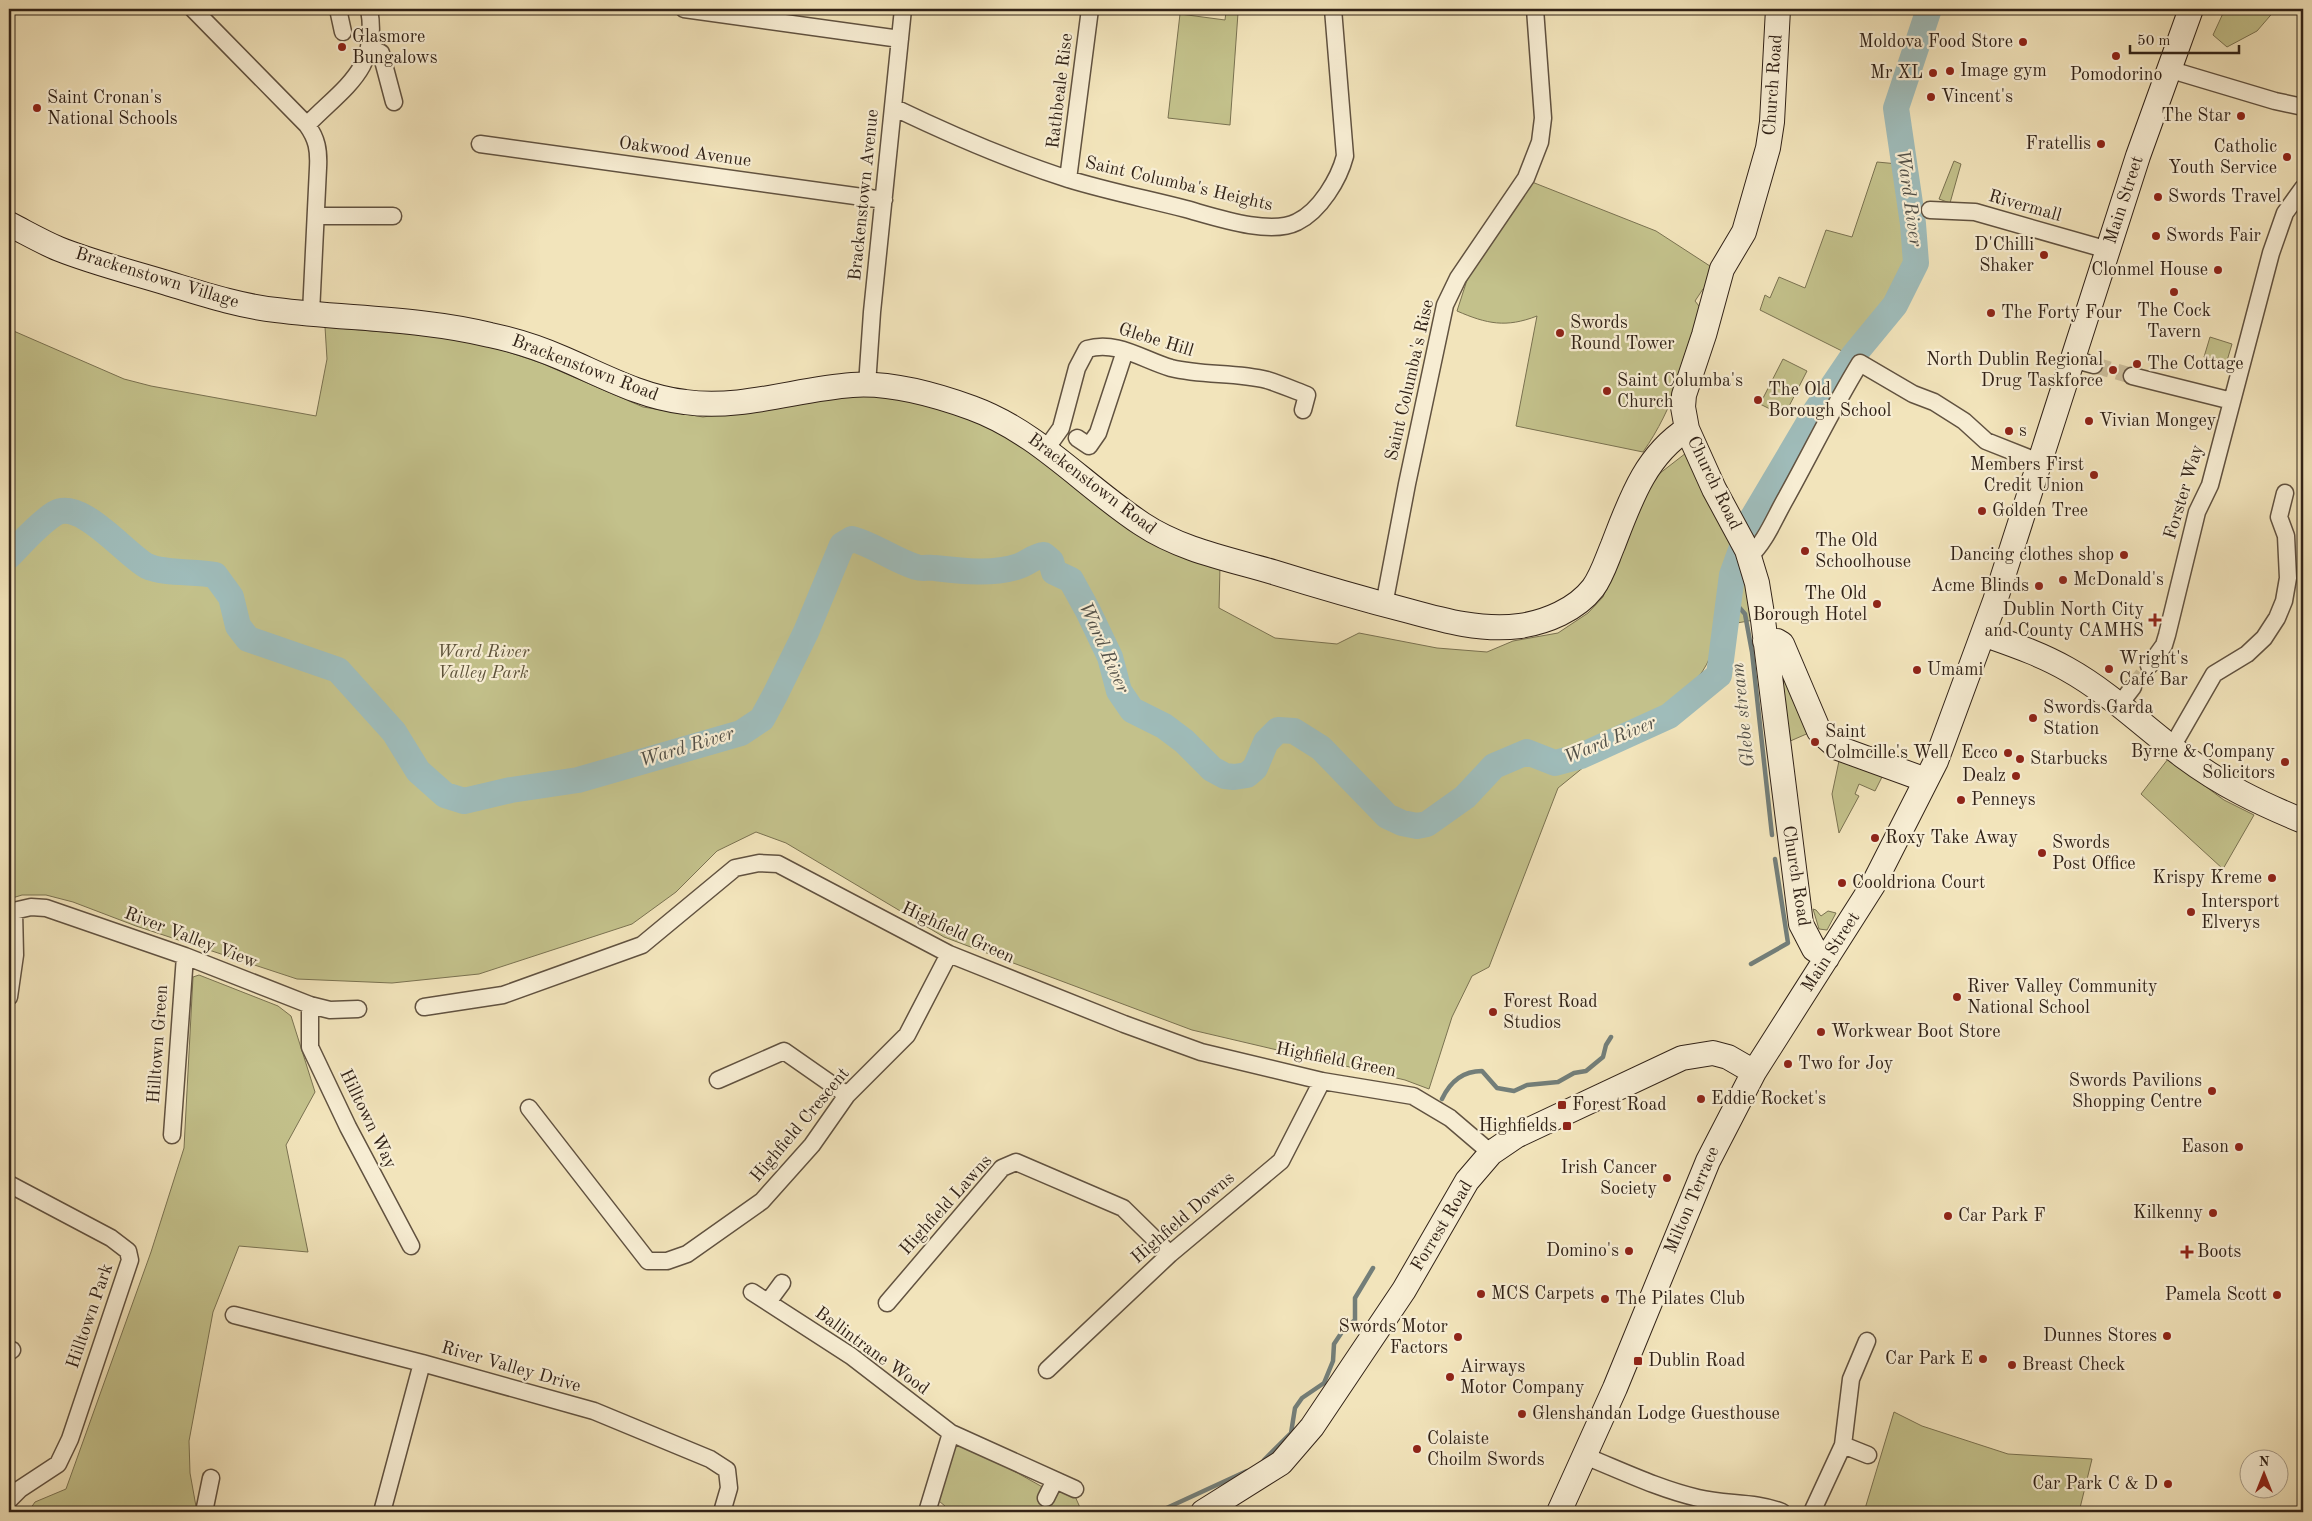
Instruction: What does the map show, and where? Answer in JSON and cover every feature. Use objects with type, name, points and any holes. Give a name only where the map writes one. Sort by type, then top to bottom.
[{"type":"street","points":[[193,9],[307,124],[314,136],[318,148],[311,313]]},
{"type":"street","points":[[338,9],[343,32]]},
{"type":"street","points":[[307,124],[359,74],[370,48],[372,23],[369,9]]},
{"type":"street","points":[[684,9],[713,11],[900,39]]},
{"type":"street","name":"Brackenstown Avenue","points":[[867,384],[903,9]]},
{"type":"street","name":"Rathbeale Rise","points":[[1068,179],[1090,9]]},
{"type":"street","name":"Saint Columba's Heights","points":[[893,107],[982,146],[1068,179],[1255,225],[1277,228],[1298,222],[1314,209],[1341,172],[1345,156],[1333,9]]},
{"type":"street","name":"Saint Columba's Rise","points":[[1384,605],[1407,484],[1445,305],[1458,278],[1526,178],[1540,142],[1543,118],[1535,9]]},
{"type":"street","name":"Church Road","points":[[1778,9],[1772,122],[1768,148],[1744,232],[1722,270],[1684,395],[1683,407],[1687,429],[1714,489],[1748,553],[1756,583],[1801,924],[1814,949],[1827,958]]},
{"type":"street","name":"Main Street","points":[[1754,1072],[1873,885],[1936,761],[1983,634],[2039,462],[2083,362],[2108,250],[2168,69],[2192,9]]},
{"type":"street","points":[[370,48],[381,53],[394,102]]},
{"type":"street","points":[[2168,69],[2275,101],[2303,107]]},
{"type":"street","name":"Oakwood Avenue","points":[[480,144],[884,200]]},
{"type":"street","name":"Forster Way","points":[[2149,666],[2168,636],[2197,512],[2210,485],[2271,253],[2285,212],[2303,188]]},
{"type":"street","name":"Rivermall","points":[[1930,210],[1975,212],[2108,250]]},
{"type":"street","points":[[316,216],[393,216]]},
{"type":"street","name":"Brackenstown Village","points":[[9,224],[59,249],[219,299],[273,310],[401,320]]},
{"type":"street","name":"Brackenstown Road","points":[[401,320],[458,327],[507,338],[556,355],[648,395],[682,402],[705,404],[735,402],[867,384],[932,396],[975,409],[1006,423],[1046,449],[1120,508],[1162,536],[1192,548],[1384,605],[1474,626],[1496,628],[1535,623],[1558,615],[1578,602],[1594,587],[1642,476],[1667,443],[1687,429]]},
{"type":"street","name":"Glebe Hill","points":[[1046,449],[1061,428],[1078,368],[1087,349],[1100,345],[1119,348],[1171,368],[1202,374],[1266,380],[1307,395],[1303,410]]},
{"type":"street","points":[[1077,438],[1089,446],[1098,433],[1126,351]]},
{"type":"street","points":[[1748,553],[1757,549],[1770,528],[1822,427],[1860,363],[1914,394],[1934,402],[1964,421],[1986,441],[2039,462]]},
{"type":"street","points":[[2132,376],[2232,401]]},
{"type":"street","points":[[2172,747],[2214,674],[2247,654],[2264,638],[2277,618],[2284,601],[2288,578],[2286,536],[2279,518],[2284,493]]},
{"type":"street","points":[[1983,634],[2019,646],[2126,696],[2172,747],[2234,790],[2303,821]]},
{"type":"street","points":[[1765,640],[1777,641],[1782,644],[1820,731],[1827,740],[1838,748],[1926,780]]},
{"type":"street","name":"Highfield Green","points":[[424,1007],[503,995],[642,945],[734,868],[759,863],[778,864],[949,954],[1062,1000],[1201,1052],[1322,1080],[1413,1096],[1450,1118],[1491,1153]]},
{"type":"street","name":"River Valley View","points":[[11,912],[31,907],[46,908],[185,956],[310,1005],[330,1010],[358,1009]]},
{"type":"street","points":[[9,997],[15,955],[11,912]]},
{"type":"street","name":"Highfield Crescent","points":[[529,1108],[648,1261],[667,1261],[687,1254],[762,1201],[812,1145],[847,1095],[907,1035],[949,954]]},
{"type":"street","name":"Hilltown Green","points":[[172,1134],[185,956]]},
{"type":"street","name":"Hilltown Way","points":[[310,1005],[310,1046],[348,1127],[411,1246]]},
{"type":"street","points":[[718,1080],[784,1051],[847,1095]]},
{"type":"street","name":"Forrest Road","points":[[1203,1512],[1252,1484],[1281,1463],[1312,1427],[1404,1290],[1467,1181],[1491,1153],[1516,1136],[1682,1058],[1713,1054],[1728,1057],[1754,1072]]},
{"type":"street","name":"Milton Terrace","points":[[1586,1456],[1638,1332],[1692,1195],[1754,1072]]},
{"type":"street","name":"Highfield Downs","points":[[1047,1370],[1170,1254],[1281,1161],[1322,1080]]},
{"type":"street","name":"Highfield Lawns","points":[[887,1303],[1002,1168],[1016,1162],[1123,1208],[1170,1254]]},
{"type":"street","name":"Hilltown Park","points":[[9,1184],[111,1238],[128,1251],[130,1260],[70,1440],[58,1464],[20,1489],[9,1500]]},
{"type":"street","points":[[768,1302],[782,1283]]},
{"type":"street","name":"Ballintrane Wood","points":[[752,1292],[851,1356],[951,1434],[1075,1489]]},
{"type":"street","name":"River Valley Drive","points":[[234,1315],[422,1362],[594,1411],[710,1458],[727,1470],[729,1488],[722,1512]]},
{"type":"street","points":[[1812,1512],[1844,1444],[1851,1379],[1867,1341]]},
{"type":"street","points":[[382,1512],[422,1362]]},
{"type":"street","points":[[933,1510],[951,1434]]},
{"type":"street","points":[[1844,1444],[1868,1455]]},
{"type":"street","points":[[1559,1512],[1586,1456],[1676,1492],[1700,1499],[1750,1503],[1782,1512]]},
{"type":"street","points":[[204,1512],[211,1478]]},
{"type":"street","points":[[1046,1498],[1055,1480]]},
{"type":"green space","points":[[2225,9],[2276,9],[2257,31],[2227,47],[2213,35]]},
{"type":"green space","points":[[1226,12],[1238,13],[1230,125],[1168,118],[1180,14],[1225,20]]},
{"type":"green space","points":[[1954,161],[1961,164],[1950,203],[1939,199]]},
{"type":"green space","points":[[1877,162],[1898,164],[1908,217],[1910,249],[1908,263],[1896,291],[1887,305],[1848,354],[1760,310],[1765,295],[1770,298],[1779,277],[1805,288],[1826,230],[1852,237]]},
{"type":"green space","points":[[1532,182],[1656,231],[1713,268],[1707,290],[1703,289],[1695,301],[1699,306],[1703,307],[1679,382],[1663,418],[1643,452],[1516,426],[1537,316],[1516,322],[1497,323],[1478,319],[1457,311],[1468,277]]},
{"type":"green space","name":"Ward River Valley Park","points":[[325,327],[445,337],[502,350],[541,363],[643,407],[703,417],[855,394],[883,395],[964,415],[1012,437],[1220,566],[1219,608],[1275,638],[1337,644],[1359,633],[1437,648],[1487,652],[1513,641],[1558,633],[1588,613],[1603,597],[1646,484],[1686,453],[1741,555],[1754,620],[1714,627],[1711,654],[1703,671],[1693,683],[1682,693],[1656,710],[1615,731],[1604,757],[1590,762],[1558,788],[1489,967],[1472,976],[1452,1017],[1429,1089],[1405,1080],[1192,1030],[944,937],[786,843],[756,832],[717,851],[676,892],[632,924],[479,974],[392,983],[297,979],[136,926],[73,902],[46,895],[22,895],[9,899],[9,329],[124,379],[151,386],[316,416],[327,359]]},
{"type":"green space","points":[[2210,337],[2232,344],[2226,364],[2204,357]]},
{"type":"green space","points":[[1783,359],[1807,371],[1784,416],[1760,404]]},
{"type":"green space","points":[[1778,655],[1811,732],[1788,742]]},
{"type":"green space","points":[[2168,759],[2224,800],[2254,815],[2223,869],[2141,794]]},
{"type":"green space","points":[[1839,761],[1885,771],[1875,791],[1859,784],[1855,794],[1859,796],[1839,833],[1832,794]]},
{"type":"green space","points":[[1813,909],[1821,916],[1828,911],[1836,913],[1827,930],[1819,929]]},
{"type":"green space","points":[[199,975],[278,1006],[291,1016],[315,1092],[286,1145],[308,1252],[239,1246],[213,1312],[189,1441],[190,1473],[197,1512],[28,1512],[35,1502],[66,1489],[151,1252],[184,1148],[193,977]]},
{"type":"green space","points":[[1894,1412],[1922,1426],[2008,1454],[2092,1459],[2079,1512],[1864,1512]]},
{"type":"green space","points":[[962,1442],[1055,1494],[1062,1490],[1074,1494],[1082,1512],[952,1512],[939,1501],[955,1447]]},
{"type":"waterway","name":"Ward River","points":[[9,556],[42,523],[54,514],[65,511],[76,513],[89,520],[138,560],[154,569],[215,575],[231,597],[238,626],[248,639],[338,670],[394,732],[418,771],[445,795],[464,801],[511,790],[578,780],[741,733],[762,719],[806,632],[842,545],[852,539],[900,561],[921,568],[977,572],[999,571],[1019,566],[1044,555],[1051,561],[1054,572],[1071,580],[1110,657],[1119,691],[1132,710],[1164,726],[1184,741],[1212,769],[1225,776],[1247,775],[1255,768],[1266,742],[1278,730],[1294,731],[1321,748],[1387,816],[1402,823],[1417,826],[1427,824],[1465,797],[1494,766],[1527,752],[1555,763],[1581,756],[1669,716],[1719,675],[1732,575],[1753,517],[1817,409],[1853,356],[1895,305],[1916,263],[1913,224],[1896,108],[1929,9]]},
{"type":"waterway","name":"Glebe stream","points":[[1731,598],[1745,614],[1752,652],[1772,835]]},
{"type":"waterway","name":"Glebe stream","points":[[1751,964],[1788,943],[1775,859]]},
{"type":"waterway","name":"Glebe stream","points":[[1442,1099],[1453,1083],[1463,1075],[1475,1072],[1482,1071],[1497,1088],[1514,1091],[1527,1085],[1558,1082],[1574,1073],[1586,1071],[1603,1057],[1606,1045],[1611,1037]]},
{"type":"waterway","name":"Glebe stream","points":[[1264,1460],[1291,1433],[1295,1408],[1302,1398],[1324,1383],[1333,1361],[1334,1344],[1344,1329],[1355,1320],[1355,1298],[1373,1268]]},
{"type":"waterway","name":"Glebe stream","points":[[1158,1512],[1247,1471]]},
{"type":"tunnel","points":[[2094,365],[2132,376]]},
{"type":"tunnel","points":[[2133,687],[2149,666]]},
{"type":"place","name":"Moldova Food Store","points":[[2023,42]]},
{"type":"place","name":"Glasmore Bungalows","points":[[342,47]]},
{"type":"place","name":"Pomodorino","points":[[2116,56]]},
{"type":"place","name":"Image gym","points":[[1950,71]]},
{"type":"place","name":"Mr XL","points":[[1933,73]]},
{"type":"place","name":"Vincent's","points":[[1931,97]]},
{"type":"place","name":"Saint Cronan's National Schools","points":[[37,108]]},
{"type":"place","name":"The Star","points":[[2241,116]]},
{"type":"place","name":"Fratellis","points":[[2101,144]]},
{"type":"place","name":"Catholic Youth Service","points":[[2287,157]]},
{"type":"place","name":"Swords Travel","points":[[2158,197]]},
{"type":"place","name":"Swords Fair","points":[[2156,236]]},
{"type":"place","name":"D'Chilli Shaker","points":[[2044,255]]},
{"type":"place","name":"Clonmel House","points":[[2218,270]]},
{"type":"place","name":"The Cock Tavern","points":[[2174,292]]},
{"type":"place","name":"The Forty Four","points":[[1991,313]]},
{"type":"place","name":"Swords Round Tower","points":[[1560,333]]},
{"type":"place","name":"The Cottage","points":[[2137,364]]},
{"type":"place","name":"North Dublin Regional Drug Taskforce","points":[[2113,370]]},
{"type":"place","name":"Saint Columba's Church","points":[[1607,391]]},
{"type":"place","name":"The Old Borough School","points":[[1758,400]]},
{"type":"place","name":"Vivian Mongey","points":[[2089,421]]},
{"type":"place","name":"s","points":[[2009,431]]},
{"type":"place","name":"Members First Credit Union","points":[[2094,475]]},
{"type":"place","name":"Golden Tree","points":[[1982,511]]},
{"type":"place","name":"The Old Schoolhouse","points":[[1805,551]]},
{"type":"place","name":"Dancing clothes shop","points":[[2124,555]]},
{"type":"place","name":"McDonald's","points":[[2063,580]]},
{"type":"place","name":"Acme Blinds","points":[[2039,586]]},
{"type":"place","name":"The Old Borough Hotel","points":[[1877,604]]},
{"type":"place","name":"Dublin North City and County CAMHS","points":[[2155,620]]},
{"type":"place","name":"Wright's Café Bar","points":[[2109,669]]},
{"type":"place","name":"Umami","points":[[1917,670]]},
{"type":"place","name":"Swords Garda Station","points":[[2033,718]]},
{"type":"place","name":"Saint Colmcille's Well","points":[[1815,742]]},
{"type":"place","name":"Ecco","points":[[2008,753]]},
{"type":"place","name":"Starbucks","points":[[2020,759]]},
{"type":"place","name":"Byrne & Company Solicitors","points":[[2285,762]]},
{"type":"place","name":"Dealz","points":[[2016,776]]},
{"type":"place","name":"Penneys","points":[[1961,800]]},
{"type":"place","name":"Roxy Take Away","points":[[1875,838]]},
{"type":"place","name":"Swords Post Office","points":[[2042,853]]},
{"type":"place","name":"Krispy Kreme","points":[[2272,878]]},
{"type":"place","name":"Cooldriona Court","points":[[1842,883]]},
{"type":"place","name":"Intersport Elverys","points":[[2191,912]]},
{"type":"place","name":"River Valley Community National School","points":[[1957,997]]},
{"type":"place","name":"Forest Road Studios","points":[[1493,1012]]},
{"type":"place","name":"Workwear Boot Store","points":[[1821,1032]]},
{"type":"place","name":"Two for Joy","points":[[1788,1064]]},
{"type":"place","name":"Swords Pavilions Shopping Centre","points":[[2212,1091]]},
{"type":"place","name":"Eddie Rocket's","points":[[1701,1099]]},
{"type":"place","name":"Forest Road","points":[[1562,1105]]},
{"type":"place","name":"Highfields","points":[[1567,1126]]},
{"type":"place","name":"Eason","points":[[2239,1147]]},
{"type":"place","name":"Irish Cancer Society","points":[[1667,1178]]},
{"type":"place","name":"Kilkenny","points":[[2213,1213]]},
{"type":"place","name":"Car Park F","points":[[1948,1216]]},
{"type":"place","name":"Domino's","points":[[1629,1251]]},
{"type":"place","name":"Boots","points":[[2187,1252]]},
{"type":"place","name":"MCS Carpets","points":[[1481,1294]]},
{"type":"place","name":"Pamela Scott","points":[[2277,1295]]},
{"type":"place","name":"The Pilates Club","points":[[1605,1299]]},
{"type":"place","name":"Dunnes Stores","points":[[2167,1336]]},
{"type":"place","name":"Swords Motor Factors","points":[[1458,1337]]},
{"type":"place","name":"Car Park E","points":[[1983,1359]]},
{"type":"place","name":"Dublin Road","points":[[1638,1361]]},
{"type":"place","name":"Breast Check","points":[[2012,1365]]},
{"type":"place","name":"Airways Motor Company","points":[[1450,1377]]},
{"type":"place","name":"Glenshandan Lodge Guesthouse","points":[[1522,1414]]},
{"type":"place","name":"Colaiste Choilm Swords","points":[[1417,1449]]},
{"type":"place","name":"Car Park C & D","points":[[2168,1484]]}]
